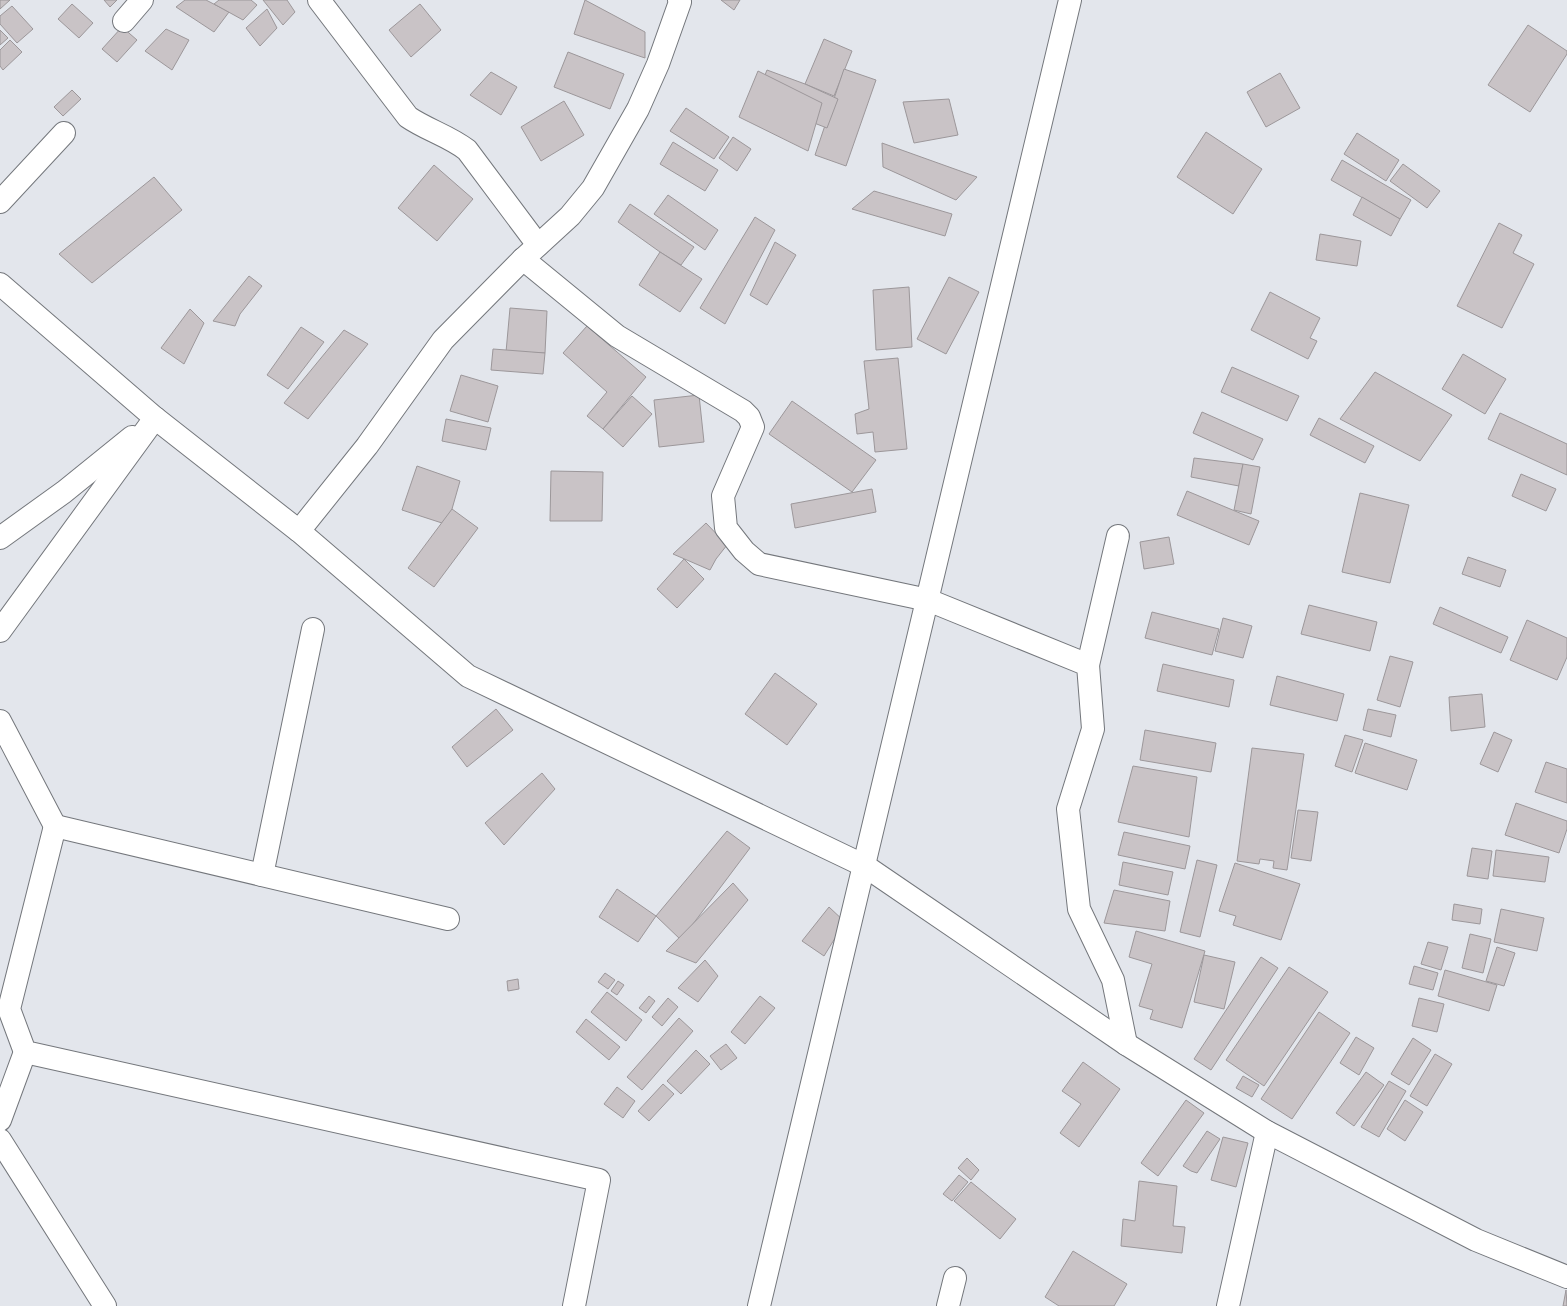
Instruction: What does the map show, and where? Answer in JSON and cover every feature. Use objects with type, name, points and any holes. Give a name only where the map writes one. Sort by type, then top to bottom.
[{"type":"street","points":[[124,21],[142,0]]},
{"type":"street","points":[[319,0],[408,117],[458,143],[467,150],[530,252],[617,336],[749,416],[753,427],[723,496],[726,528],[744,551],[759,564],[928,600],[1088,665]]},
{"type":"street","points":[[299,531],[367,446],[443,340],[530,252],[570,216],[593,188],[638,109],[658,64],[680,2],[679,0]]},
{"type":"street","points":[[759,1306],[1070,0]]},
{"type":"street","points":[[0,202],[64,133]]},
{"type":"street","points":[[0,284],[155,418],[299,531],[468,676],[865,866],[1126,1044],[1267,1132],[1476,1240],[1567,1277]]},
{"type":"street","points":[[0,538],[64,492],[155,418]]},
{"type":"street","points":[[0,632],[155,418]]},
{"type":"street","points":[[1118,536],[1088,665],[1093,729],[1068,809],[1078,909],[1113,980],[1126,1044]]},
{"type":"street","points":[[262,875],[313,630]]},
{"type":"street","points":[[0,722],[55,826],[9,1008],[25,1052],[0,1120]]},
{"type":"street","points":[[55,826],[448,919]]},
{"type":"street","points":[[25,1052],[599,1180],[574,1306]]},
{"type":"street","points":[[1228,1306],[1267,1132]]},
{"type":"street","points":[[0,1140],[105,1306]]},
{"type":"street","points":[[948,1306],[955,1278]]},
{"type":"building","points":[[0,0],[10,0],[0,9]]},
{"type":"building","points":[[104,0],[117,0],[110,7]]},
{"type":"building","points":[[185,0],[206,0],[229,12],[214,32],[176,7]]},
{"type":"building","points":[[219,0],[251,0],[257,5],[243,20],[214,4]]},
{"type":"building","points":[[263,0],[287,0],[295,12],[283,25]]},
{"type":"building","points":[[585,0],[645,32],[645,58],[574,34]]},
{"type":"building","points":[[721,0],[740,0],[734,10]]},
{"type":"building","points":[[72,4],[93,23],[79,38],[58,19]]},
{"type":"building","points":[[420,4],[441,30],[411,57],[389,30]]},
{"type":"building","points":[[12,6],[33,29],[17,43],[0,24],[0,16]]},
{"type":"building","points":[[267,9],[277,28],[260,46],[246,28]]},
{"type":"building","points":[[1528,25],[1567,51],[1567,54],[1530,112],[1488,85]]},
{"type":"building","points":[[122,27],[137,40],[117,62],[102,49]]},
{"type":"building","points":[[166,29],[189,40],[172,70],[145,51]]},
{"type":"building","points":[[0,30],[8,38],[0,45]]},
{"type":"building","points":[[824,39],[852,51],[834,96],[805,84]]},
{"type":"building","points":[[10,40],[22,52],[3,70],[0,66],[0,50]]},
{"type":"building","points":[[568,52],[624,74],[610,109],[554,87]]},
{"type":"building","points":[[844,69],[876,80],[846,166],[815,155]]},
{"type":"building","points":[[767,70],[805,84],[838,99],[827,128],[755,100]]},
{"type":"building","points":[[758,71],[822,103],[808,151],[739,117]]},
{"type":"building","points":[[491,72],[517,87],[501,115],[470,95]]},
{"type":"building","points":[[1280,73],[1300,108],[1266,127],[1247,92]]},
{"type":"building","points":[[72,90],[81,99],[63,116],[54,107]]},
{"type":"building","points":[[949,99],[958,135],[914,143],[903,102]]},
{"type":"building","points":[[564,101],[584,135],[541,161],[521,127]]},
{"type":"building","points":[[686,108],[729,137],[714,159],[670,131]]},
{"type":"building","points":[[1206,132],[1262,169],[1233,214],[1177,177]]},
{"type":"building","points":[[1357,133],[1399,160],[1386,181],[1344,154]]},
{"type":"building","points":[[733,137],[751,149],[737,171],[719,158]]},
{"type":"building","points":[[673,142],[718,170],[705,191],[660,164]]},
{"type":"building","points":[[882,143],[977,177],[956,200],[883,167]]},
{"type":"building","points":[[1342,160],[1411,200],[1400,219],[1331,180]]},
{"type":"building","points":[[1403,164],[1440,191],[1427,208],[1390,181]]},
{"type":"building","points":[[434,165],[473,199],[437,241],[398,208]]},
{"type":"building","points":[[154,177],[182,210],[92,283],[59,254]]},
{"type":"building","points":[[874,191],[952,214],[945,236],[852,209]]},
{"type":"building","points":[[668,195],[718,230],[705,250],[654,214]]},
{"type":"building","points":[[1362,197],[1400,219],[1391,236],[1353,215]]},
{"type":"building","points":[[630,204],[694,247],[681,265],[618,222]]},
{"type":"building","points":[[755,217],[775,230],[725,324],[700,308]]},
{"type":"building","points":[[1499,223],[1522,235],[1513,253],[1534,264],[1502,328],[1457,306]]},
{"type":"building","points":[[1320,234],[1361,241],[1357,266],[1316,260]]},
{"type":"building","points":[[775,242],[796,255],[767,305],[750,295]]},
{"type":"building","points":[[660,252],[702,279],[680,312],[639,285]]},
{"type":"building","points":[[249,276],[262,286],[240,314],[235,326],[213,321]]},
{"type":"building","points":[[949,277],[979,292],[946,354],[917,339]]},
{"type":"building","points":[[909,287],[912,347],[876,350],[873,290]]},
{"type":"building","points":[[1270,292],[1320,318],[1310,338],[1317,341],[1308,359],[1251,330]]},
{"type":"building","points":[[510,308],[547,311],[545,353],[506,352]]},
{"type":"building","points":[[190,309],[204,323],[184,364],[161,348]]},
{"type":"building","points":[[587,326],[646,377],[603,429],[587,416],[607,392],[563,353]]},
{"type":"building","points":[[301,327],[324,342],[288,389],[267,375]]},
{"type":"building","points":[[344,330],[368,344],[308,419],[284,403]]},
{"type":"building","points":[[493,349],[545,353],[543,374],[491,370]]},
{"type":"building","points":[[1463,354],[1506,379],[1485,414],[1442,389]]},
{"type":"building","points":[[898,358],[907,449],[875,452],[873,432],[857,434],[855,414],[869,409],[864,361]]},
{"type":"building","points":[[1232,367],[1299,396],[1287,421],[1221,392]]},
{"type":"building","points":[[1375,372],[1452,415],[1420,461],[1340,419]]},
{"type":"building","points":[[461,375],[498,386],[488,422],[450,411]]},
{"type":"building","points":[[699,395],[704,442],[659,447],[654,400]]},
{"type":"building","points":[[632,396],[652,414],[623,447],[603,429]]},
{"type":"building","points":[[792,401],[876,460],[852,492],[769,434]]},
{"type":"building","points":[[1202,412],[1263,439],[1253,460],[1193,433]]},
{"type":"building","points":[[1500,413],[1567,444],[1567,475],[1488,439]]},
{"type":"building","points":[[1319,418],[1374,446],[1365,463],[1310,435]]},
{"type":"building","points":[[446,419],[491,428],[486,450],[442,441]]},
{"type":"building","points":[[1194,458],[1243,464],[1239,486],[1191,477]]},
{"type":"building","points":[[1243,464],[1260,467],[1251,514],[1234,510]]},
{"type":"building","points":[[417,466],[460,481],[452,509],[445,524],[402,510]]},
{"type":"building","points":[[551,471],[603,472],[602,521],[550,521]]},
{"type":"building","points":[[1521,474],[1556,489],[1546,511],[1512,496]]},
{"type":"building","points":[[872,489],[876,512],[795,528],[791,504]]},
{"type":"building","points":[[1187,491],[1259,521],[1249,545],[1177,515]]},
{"type":"building","points":[[1360,493],[1409,505],[1390,583],[1342,572]]},
{"type":"building","points":[[452,509],[478,528],[434,587],[408,568]]},
{"type":"building","points":[[706,523],[727,545],[716,559],[710,570],[673,554]]},
{"type":"building","points":[[1169,537],[1174,564],[1144,569],[1140,542]]},
{"type":"building","points":[[1468,557],[1506,570],[1500,587],[1462,574]]},
{"type":"building","points":[[684,559],[704,579],[677,608],[657,589]]},
{"type":"building","points":[[1309,605],[1377,622],[1370,651],[1301,634]]},
{"type":"building","points":[[1440,607],[1508,637],[1501,653],[1433,624]]},
{"type":"building","points":[[1152,612],[1219,629],[1212,655],[1145,638]]},
{"type":"building","points":[[1223,618],[1252,626],[1243,658],[1215,651]]},
{"type":"building","points":[[1527,620],[1567,638],[1567,657],[1557,680],[1510,660]]},
{"type":"building","points":[[1390,656],[1413,662],[1400,707],[1377,700]]},
{"type":"building","points":[[1163,664],[1234,680],[1229,707],[1157,691]]},
{"type":"building","points":[[775,673],[817,704],[787,745],[745,714]]},
{"type":"building","points":[[1277,676],[1344,694],[1337,721],[1270,705]]},
{"type":"building","points":[[1482,694],[1485,727],[1451,731],[1449,697]]},
{"type":"building","points":[[496,709],[513,730],[467,767],[452,747]]},
{"type":"building","points":[[1368,709],[1396,715],[1391,737],[1363,730]]},
{"type":"building","points":[[1145,730],[1216,743],[1211,772],[1140,760]]},
{"type":"building","points":[[1494,732],[1512,740],[1498,772],[1480,764]]},
{"type":"building","points":[[1345,735],[1363,740],[1352,772],[1335,766]]},
{"type":"building","points":[[1365,743],[1417,760],[1407,790],[1355,773]]},
{"type":"building","points":[[1252,748],[1304,754],[1287,870],[1273,868],[1274,861],[1260,859],[1259,864],[1237,861]]},
{"type":"building","points":[[1546,762],[1567,769],[1567,803],[1535,792]]},
{"type":"building","points":[[1133,766],[1197,777],[1189,837],[1118,822]]},
{"type":"building","points":[[542,773],[555,789],[504,845],[485,823]]},
{"type":"building","points":[[1516,803],[1567,821],[1567,829],[1559,853],[1505,835]]},
{"type":"building","points":[[1298,810],[1318,812],[1311,861],[1291,858]]},
{"type":"building","points":[[727,831],[750,848],[681,940],[656,916]]},
{"type":"building","points":[[1124,832],[1190,846],[1185,869],[1118,855]]},
{"type":"building","points":[[1472,848],[1492,851],[1488,879],[1467,876]]},
{"type":"building","points":[[1496,850],[1549,857],[1545,882],[1493,876]]},
{"type":"building","points":[[1197,860],[1217,865],[1200,937],[1180,932]]},
{"type":"building","points":[[1123,862],[1173,872],[1168,895],[1119,885]]},
{"type":"building","points":[[1235,863],[1300,884],[1281,940],[1233,925],[1236,916],[1219,911]]},
{"type":"building","points":[[733,883],[748,900],[696,963],[666,951]]},
{"type":"building","points":[[617,889],[656,916],[638,942],[599,917]]},
{"type":"building","points":[[1114,890],[1170,901],[1165,931],[1104,923]]},
{"type":"building","points":[[1454,904],[1482,909],[1480,924],[1452,920]]},
{"type":"building","points":[[829,907],[845,922],[824,956],[802,941]]},
{"type":"building","points":[[1501,909],[1544,918],[1537,951],[1494,942]]},
{"type":"building","points":[[1136,931],[1205,951],[1182,1028],[1150,1019],[1153,1010],[1139,1006],[1152,964],[1129,957]]},
{"type":"building","points":[[1470,934],[1491,939],[1483,973],[1462,968]]},
{"type":"building","points":[[1428,942],[1448,947],[1441,970],[1421,964]]},
{"type":"building","points":[[1497,947],[1515,953],[1504,986],[1486,981]]},
{"type":"building","points":[[1204,955],[1235,962],[1224,1009],[1194,1002]]},
{"type":"building","points":[[1261,957],[1278,968],[1211,1070],[1194,1059]]},
{"type":"building","points":[[705,960],[718,976],[698,1002],[678,988]]},
{"type":"building","points":[[1414,966],[1438,973],[1433,990],[1409,984]]},
{"type":"building","points":[[1289,967],[1328,992],[1264,1086],[1226,1060]]},
{"type":"building","points":[[1445,970],[1497,985],[1489,1011],[1438,996]]},
{"type":"building","points":[[605,973],[615,980],[608,989],[598,982]]},
{"type":"building","points":[[518,979],[519,989],[508,991],[507,981]]},
{"type":"building","points":[[618,981],[624,985],[617,995],[611,991]]},
{"type":"building","points":[[607,992],[642,1020],[626,1041],[591,1012]]},
{"type":"building","points":[[649,996],[655,1001],[646,1013],[639,1008]]},
{"type":"building","points":[[760,996],[775,1008],[745,1044],[731,1032]]},
{"type":"building","points":[[668,998],[678,1007],[662,1026],[652,1017]]},
{"type":"building","points":[[1419,998],[1444,1004],[1437,1032],[1412,1026]]},
{"type":"building","points":[[1319,1012],[1350,1033],[1292,1119],[1261,1099]]},
{"type":"building","points":[[679,1018],[693,1031],[642,1090],[627,1077]]},
{"type":"building","points":[[586,1019],[620,1047],[609,1060],[576,1032]]},
{"type":"building","points":[[1356,1037],[1374,1048],[1359,1075],[1340,1063]]},
{"type":"building","points":[[1413,1038],[1431,1050],[1409,1085],[1391,1074]]},
{"type":"building","points":[[726,1044],[737,1058],[721,1070],[710,1056]]},
{"type":"building","points":[[696,1050],[710,1064],[681,1094],[667,1081]]},
{"type":"building","points":[[1435,1054],[1452,1064],[1427,1106],[1410,1096]]},
{"type":"building","points":[[1083,1062],[1120,1089],[1079,1147],[1060,1133],[1081,1104],[1062,1091]]},
{"type":"building","points":[[1366,1072],[1384,1085],[1354,1126],[1336,1113]]},
{"type":"building","points":[[1243,1076],[1259,1085],[1252,1097],[1236,1088]]},
{"type":"building","points":[[1389,1081],[1406,1091],[1379,1137],[1361,1127]]},
{"type":"building","points":[[663,1084],[674,1094],[649,1121],[638,1111]]},
{"type":"building","points":[[617,1087],[635,1101],[623,1118],[604,1104]]},
{"type":"building","points":[[1186,1100],[1204,1113],[1158,1176],[1141,1163]]},
{"type":"building","points":[[1405,1100],[1423,1112],[1405,1141],[1387,1129]]},
{"type":"building","points":[[1207,1131],[1220,1139],[1197,1173],[1183,1166]]},
{"type":"building","points":[[1223,1137],[1248,1143],[1236,1187],[1211,1180]]},
{"type":"building","points":[[967,1158],[979,1170],[971,1180],[958,1168]]},
{"type":"building","points":[[959,1175],[968,1182],[952,1201],[943,1194]]},
{"type":"building","points":[[1139,1181],[1177,1186],[1173,1226],[1185,1227],[1182,1253],[1121,1246],[1123,1219],[1135,1221]]},
{"type":"building","points":[[971,1182],[1016,1219],[1000,1239],[954,1201]]},
{"type":"building","points":[[1073,1251],[1127,1284],[1114,1306],[1059,1306],[1045,1297]]},
{"type":"building","points":[[1566,1290],[1567,1306],[1563,1306]]}]
